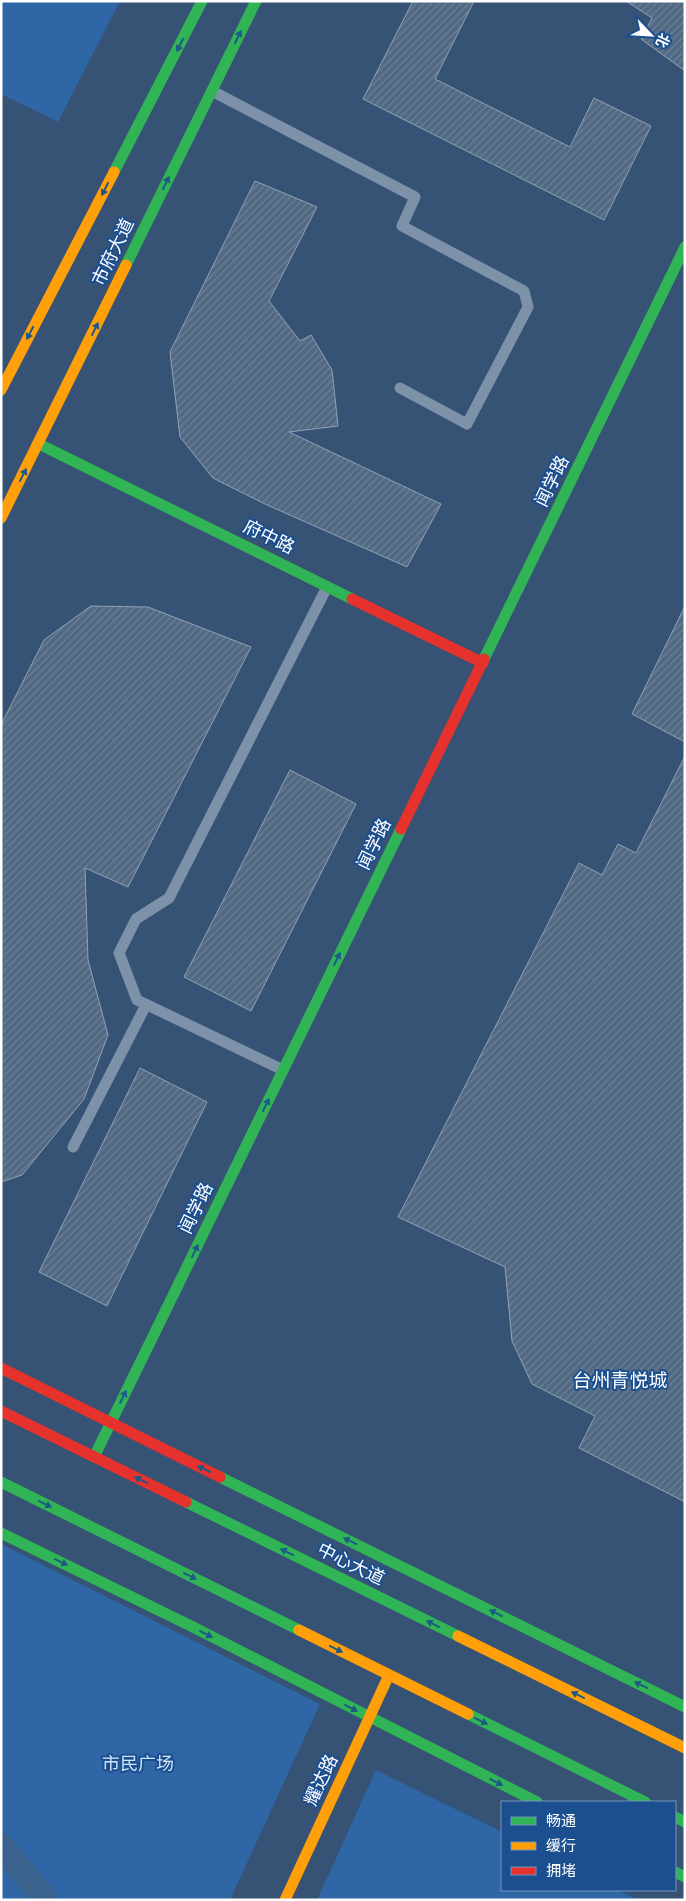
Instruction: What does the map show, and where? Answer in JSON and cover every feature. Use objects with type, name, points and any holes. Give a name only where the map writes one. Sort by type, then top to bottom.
[{"type":"main road","name":"市府大道","points":[[1,390],[202,1]]},
{"type":"main road","name":"市府大道","points":[[1,518],[256,1]]},
{"type":"main road","name":"闻学路","points":[[94,1457],[685,247]]},
{"type":"main road","name":"府中路","points":[[39,444],[483,663]]},
{"type":"main road","points":[[1,1368],[685,1707]]},
{"type":"main road","name":"中心大道","points":[[1,1411],[685,1748]]},
{"type":"main road","points":[[1,1482],[643,1801]]},
{"type":"main road","points":[[1,1533],[535,1801]]},
{"type":"main road","name":"耀达路","points":[[284,1900],[390,1675]]},
{"type":"lane","points":[[212,91],[416,197],[402,226],[524,291],[528,308],[467,424],[400,388]]},
{"type":"lane","points":[[283,1070],[137,1000],[119,953],[136,919],[169,898],[328,585]]},
{"type":"lane","points":[[73,1147],[146,1005]]},
{"type":"green space","points":[[1,1],[120,1],[58,122],[1,94]]},
{"type":"green space","name":"市民广场","points":[[1,1544],[320,1704],[230,1900],[1,1900]]},
{"type":"green space","points":[[376,1770],[501,1832],[501,1891],[620,1891],[638,1900],[317,1900]]},
{"type":"building","points":[[413,1],[474,1],[435,79],[570,147],[594,98],[651,126],[604,220],[363,99]]},
{"type":"building","points":[[626,1],[685,1],[685,71],[641,39],[652,18]]},
{"type":"building","points":[[255,181],[317,207],[269,301],[300,341],[311,335],[332,370],[338,426],[289,432],[441,504],[407,567],[265,504],[213,478],[180,437],[170,352]]},
{"type":"building","points":[[91,606],[148,607],[251,647],[128,887],[85,868],[88,960],[108,1035],[84,1099],[22,1175],[1,1182],[1,725],[44,640]]},
{"type":"building","points":[[685,606],[685,742],[632,714]]},
{"type":"building","points":[[685,756],[685,1502],[579,1448],[595,1416],[532,1384],[512,1341],[505,1267],[398,1217],[579,863],[602,875],[618,844],[636,853]]},
{"type":"building","points":[[290,770],[356,804],[251,1011],[184,977]]},
{"type":"building","points":[[140,1068],[207,1102],[107,1306],[39,1272]]},
{"type":"waterway","points":[[1,1845],[46,1900]]},
{"type":"traffic: fast","points":[[114,172],[202,1]]},
{"type":"traffic: fast","points":[[126,265],[256,1]]},
{"type":"traffic: fast","points":[[484,659],[685,247]]},
{"type":"traffic: fast","points":[[39,444],[352,599]]},
{"type":"traffic: fast","points":[[94,1457],[401,829]]},
{"type":"traffic: fast","points":[[220,1477],[685,1707]]},
{"type":"traffic: fast","points":[[1,1482],[299,1630]]},
{"type":"traffic: fast","points":[[186,1502],[458,1636]]},
{"type":"traffic: fast","points":[[1,1533],[193,1627],[535,1801]]},
{"type":"traffic: fast","points":[[468,1714],[643,1801]]},
{"type":"traffic: fast","points":[[676,1818],[685,1822]]},
{"type":"traffic: fast","points":[[676,1872],[685,1877]]},
{"type":"traffic: slow","points":[[1,390],[114,172]]},
{"type":"traffic: slow","points":[[1,518],[126,265]]},
{"type":"traffic: slow","points":[[299,1630],[468,1714]]},
{"type":"traffic: slow","points":[[458,1636],[685,1748]]},
{"type":"traffic: slow","points":[[285,1900],[389,1675]]},
{"type":"traffic: jam","points":[[352,599],[483,663]]},
{"type":"traffic: jam","points":[[401,829],[484,659]]},
{"type":"traffic: jam","points":[[1,1368],[220,1477]]},
{"type":"traffic: jam","points":[[1,1411],[186,1502]]},
{"type":"district","name":"台州青悦城","points":[[620,1380]]}]
